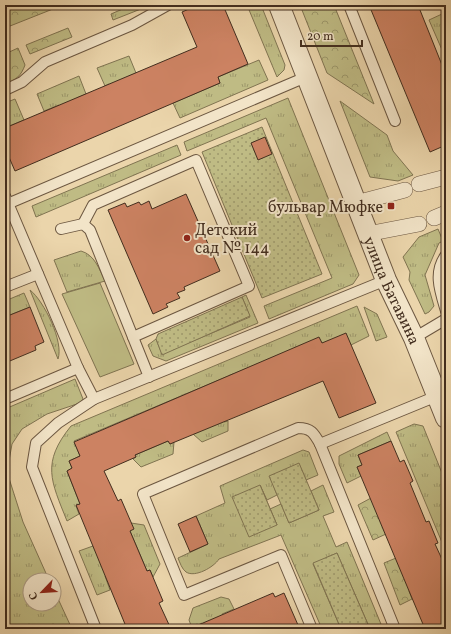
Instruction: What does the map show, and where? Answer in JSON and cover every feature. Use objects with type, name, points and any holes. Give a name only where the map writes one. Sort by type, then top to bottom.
[{"type":"street","name":"улица Батавина","points":[[279,5],[386,280],[414,338],[446,418]]},
{"type":"street","points":[[356,203],[446,177]]},
{"type":"street","points":[[368,234],[419,224]]},
{"type":"lane","points":[[5,90],[22,82],[45,62],[132,25],[168,5]]},
{"type":"lane","points":[[349,5],[395,121]]},
{"type":"lane","points":[[94,399],[78,368],[6,202],[306,77]]},
{"type":"lane","points":[[83,224],[93,205],[196,160],[249,286],[133,337]]},
{"type":"lane","points":[[61,228],[83,224]]},
{"type":"lane","points":[[83,224],[90,230],[149,377]]},
{"type":"lane","points":[[446,255],[438,271],[440,290],[446,311]]},
{"type":"lane","points":[[5,288],[38,274]]},
{"type":"lane","points":[[96,629],[32,467],[36,443],[58,423],[94,399],[386,280]]},
{"type":"lane","points":[[414,338],[446,319]]},
{"type":"lane","points":[[5,399],[78,368]]},
{"type":"lane","points":[[320,444],[437,396]]},
{"type":"lane","points":[[312,629],[281,555],[184,595],[143,494],[298,428],[307,428],[314,432],[320,444],[395,629]]},
{"type":"green space","points":[[5,5],[63,5],[5,28]]},
{"type":"green space","points":[[132,5],[151,5],[113,20],[111,14]]},
{"type":"green space","points":[[247,5],[261,5],[285,65],[284,70],[277,77]]},
{"type":"green space","points":[[300,5],[334,5],[374,104],[327,73]]},
{"type":"green space","points":[[442,14],[446,14],[446,59],[429,20]]},
{"type":"green space","points":[[68,28],[72,37],[30,54],[26,45]]},
{"type":"green space","points":[[18,48],[25,65],[18,77],[5,84],[5,54]]},
{"type":"green space","points":[[129,56],[136,73],[110,88],[109,84],[105,86],[97,68]]},
{"type":"green space","points":[[259,60],[268,80],[180,118],[173,103],[220,83],[218,77]]},
{"type":"green space","points":[[79,76],[86,94],[77,98],[79,101],[61,109],[59,105],[44,111],[37,94]]},
{"type":"green space","points":[[288,98],[359,275],[353,284],[269,319],[264,306],[332,278],[266,118],[187,151],[184,142]]},
{"type":"green space","points":[[15,99],[24,120],[7,127],[5,132],[5,103]]},
{"type":"green space","points":[[340,101],[387,135],[393,151],[413,175],[398,181],[370,177]]},
{"type":"green space","points":[[262,127],[322,274],[262,298],[202,152]]},
{"type":"green space","points":[[177,145],[181,155],[36,217],[32,206]]},
{"type":"green space","points":[[438,229],[443,241],[439,243],[425,275],[434,306],[425,314],[409,280],[410,272],[403,257],[419,237]]},
{"type":"green space","points":[[81,251],[93,259],[105,281],[67,292],[54,260]]},
{"type":"green space","points":[[100,283],[134,364],[100,377],[62,294]]},
{"type":"green space","points":[[30,290],[41,303],[52,322],[58,343],[58,359]]},
{"type":"green space","points":[[24,293],[30,307],[5,317],[5,301]]},
{"type":"green space","points":[[246,295],[258,323],[166,361],[153,356],[148,345],[156,339],[162,354],[250,317],[242,297]]},
{"type":"green space","points":[[242,297],[250,316],[162,355],[156,339],[158,334]]},
{"type":"green space","points":[[357,306],[369,336],[351,345],[322,343],[319,338],[74,441],[80,456],[69,461],[72,468],[67,471],[80,504],[76,506],[79,514],[67,521],[53,483],[52,462],[55,451],[71,426]]},
{"type":"green space","points":[[364,307],[377,314],[387,337],[376,341]]},
{"type":"green space","points":[[75,379],[83,399],[80,403],[47,414],[22,429],[12,444],[7,472],[23,522],[45,572],[22,572],[22,612],[62,612],[62,607],[72,629],[5,629],[5,409]]},
{"type":"green space","points":[[222,419],[224,422],[228,421],[228,431],[202,442],[193,434]]},
{"type":"green space","points":[[414,424],[423,426],[446,483],[446,552],[396,432]]},
{"type":"green space","points":[[387,432],[391,441],[358,455],[362,465],[357,467],[361,476],[347,483],[339,464],[339,456]]},
{"type":"green space","points":[[168,441],[170,444],[174,442],[173,454],[141,467],[133,459],[136,457],[135,455]]},
{"type":"green space","points":[[303,450],[309,452],[318,475],[306,480],[299,464],[270,476],[277,495],[267,500],[260,485],[270,509],[281,504],[289,523],[319,510],[311,491],[323,485],[334,512],[323,516],[336,547],[347,542],[383,629],[370,629],[337,553],[313,564],[341,629],[322,629],[281,535],[219,559],[209,568],[199,573],[194,574],[186,572],[181,566],[178,558],[208,544],[196,516],[225,503],[220,486]]},
{"type":"green space","points":[[299,463],[319,510],[289,523],[269,476]]},
{"type":"green space","points":[[260,485],[277,525],[249,537],[232,497]]},
{"type":"green space","points":[[371,498],[387,526],[383,528],[386,534],[373,540],[358,505]]},
{"type":"green space","points":[[131,523],[144,525],[160,564],[153,577],[150,570],[147,571],[130,531]]},
{"type":"green space","points":[[93,546],[108,574],[105,576],[110,590],[97,595],[79,551]]},
{"type":"green space","points":[[337,553],[370,629],[341,629],[313,563]]},
{"type":"green space","points":[[396,558],[411,589],[409,591],[412,599],[400,605],[384,563]]},
{"type":"green space","points":[[221,597],[229,599],[234,609],[222,614],[224,618],[204,626],[202,623],[192,628],[189,620],[193,608]]},
{"type":"building","points":[[198,5],[223,5],[248,64],[218,77],[220,83],[15,171],[5,148],[5,128],[197,47],[182,12]]},
{"type":"building","points":[[369,5],[418,5],[446,75],[446,145],[430,152]]},
{"type":"building","points":[[265,137],[272,154],[258,160],[251,143]]},
{"type":"building","points":[[186,194],[220,271],[184,287],[185,290],[177,293],[180,298],[166,304],[168,307],[153,314],[108,210],[125,203],[127,207],[139,202],[141,205],[149,201],[152,209]]},
{"type":"building","points":[[30,307],[44,342],[35,346],[36,350],[5,363],[5,317]]},
{"type":"building","points":[[346,333],[376,403],[339,418],[323,381],[170,444],[168,441],[135,455],[136,457],[104,471],[118,501],[121,499],[134,529],[130,531],[147,571],[150,570],[163,601],[159,603],[171,629],[127,629],[76,505],[80,504],[67,471],[72,468],[69,461],[80,456],[74,442],[319,337],[322,343]]},
{"type":"building","points":[[391,441],[400,462],[404,460],[413,481],[410,483],[426,522],[429,521],[438,543],[435,544],[446,568],[446,629],[425,629],[357,467],[362,465],[358,455]]},
{"type":"building","points":[[196,516],[208,544],[190,552],[178,524]]},
{"type":"building","points":[[273,593],[275,597],[284,593],[298,625],[288,629],[189,629]]},
{"type":"place","name":"бульвар Мюфке","points":[[391,206]]},
{"type":"place","name":"Детский сад № 144","points":[[187,238]]}]
